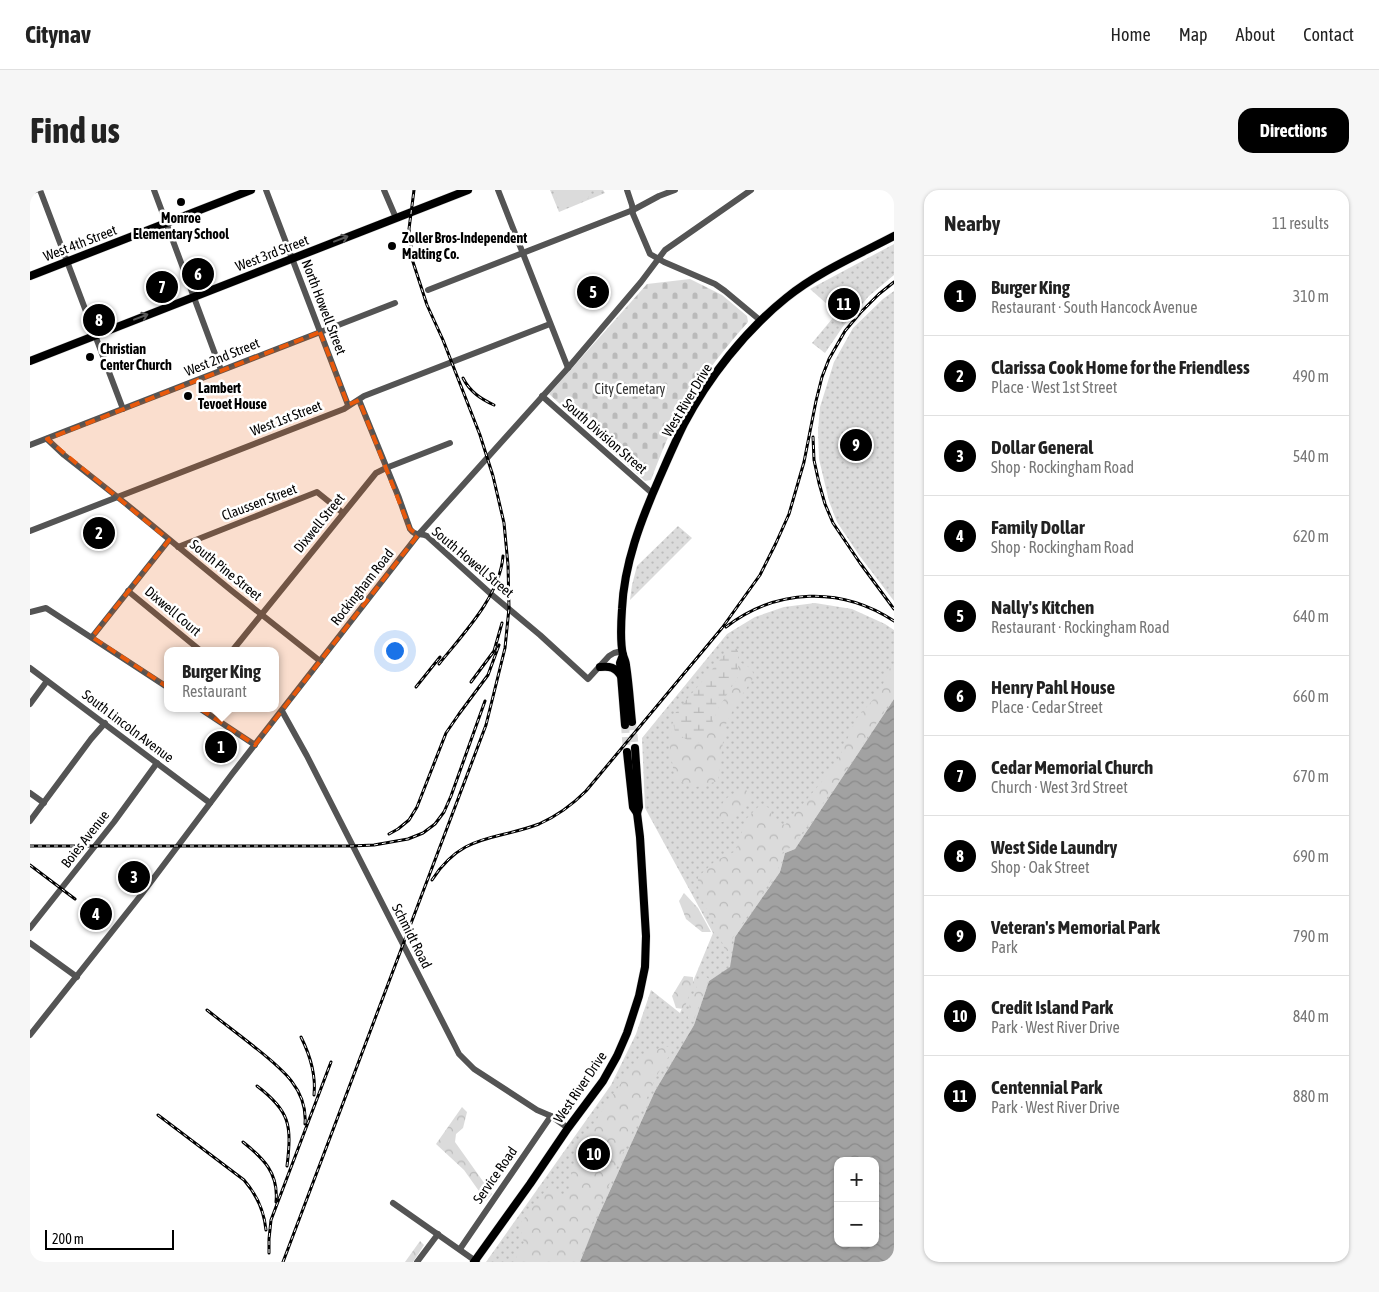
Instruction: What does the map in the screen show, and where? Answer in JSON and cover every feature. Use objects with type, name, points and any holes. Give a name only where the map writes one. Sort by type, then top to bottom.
[{"type":"main road","name":"West 4th Street","points":[[30,276],[251,190]]},
{"type":"main road","name":"West 3rd Street","points":[[30,360],[468,190]]},
{"type":"main road","name":"West River Drive","points":[[623,653],[620,663],[628,724],[622,610],[630,555],[652,494],[685,423],[711,380],[735,348],[786,298],[808,282],[894,236]]},
{"type":"main road","points":[[600,667],[613,667],[618,670],[621,676]]},
{"type":"main road","name":"West River Drive","points":[[476,1261],[568,1128],[603,1081],[617,1056],[639,996],[645,967],[646,936],[640,837],[637,813],[633,807],[631,750]]},
{"type":"street","points":[[30,192],[38,190],[123,409]]},
{"type":"street","points":[[154,190],[221,370]]},
{"type":"street","name":"North Howell Street","points":[[266,190],[348,405]]},
{"type":"street","points":[[384,190],[396,218]]},
{"type":"street","points":[[498,190],[568,368]]},
{"type":"street","points":[[627,190],[636,222],[650,254],[714,284],[761,321]]},
{"type":"street","points":[[428,290],[633,210],[675,190]]},
{"type":"street","name":"Rockingham Road","points":[[30,1035],[141,895],[418,535],[568,368],[636,288],[665,250],[751,190]]},
{"type":"street","name":"West 2nd Street","points":[[30,445],[395,303]]},
{"type":"street","name":"West 1st Street","points":[[30,532],[344,408],[364,396],[550,324]]},
{"type":"street","name":"South Division Street","points":[[542,396],[652,494]]},
{"type":"street","name":"South Howell Street","points":[[359,400],[412,532],[427,536],[588,679],[614,653],[623,653]]},
{"type":"street","name":"South Pine Street","points":[[46,439],[320,661]]},
{"type":"street","name":"Dixwell Street","points":[[235,647],[376,473],[450,443]]},
{"type":"street","name":"Claussen Street","points":[[178,547],[317,492],[344,514]]},
{"type":"street","points":[[92,637],[169,540]]},
{"type":"street","name":"Dixwell Court","points":[[128,591],[196,647]]},
{"type":"street","points":[[30,612],[46,608],[164,685]]},
{"type":"street","name":"South Lincoln Avenue","points":[[30,668],[210,803]]},
{"type":"street","points":[[30,704],[47,681]]},
{"type":"street","name":"Schmidt Road","points":[[282,711],[307,756],[458,1054],[474,1069],[568,1128]]},
{"type":"street","points":[[205,712],[255,745]]},
{"type":"street","points":[[30,821],[105,723]]},
{"type":"street","name":"Boies Avenue","points":[[30,928],[114,822],[157,763]]},
{"type":"street","points":[[30,793],[44,803]]},
{"type":"street","points":[[30,943],[77,977]]},
{"type":"street","name":"Service Road","points":[[460,1249],[551,1116]]},
{"type":"street","points":[[392,1203],[476,1261]]},
{"type":"street","points":[[417,1262],[438,1234]]},
{"type":"highlighted area","points":[[320,332],[348,405],[359,400],[410,529],[418,535],[255,745],[92,637],[169,540],[47,439]]},
{"type":"green space","points":[[550,190],[603,190],[605,193],[559,212]]},
{"type":"green space","points":[[553,190],[585,190],[589,198],[563,209],[560,207]]},
{"type":"green space","points":[[894,244],[894,275],[869,296],[844,325],[825,353],[812,343],[837,313],[810,289]]},
{"type":"green space","name":"City Cemetary","points":[[690,279],[722,295],[747,316],[748,322],[715,361],[696,389],[670,433],[651,480],[645,481],[549,394],[647,284]]},
{"type":"green space","points":[[894,291],[894,601],[837,522],[829,501],[819,459],[818,431],[820,407],[834,362],[853,328]]},
{"type":"green space","points":[[678,526],[692,538],[630,600],[637,566]]},
{"type":"green space","points":[[815,603],[852,609],[894,630],[894,699],[795,849],[785,853],[780,872],[735,937],[731,967],[709,981],[694,1025],[655,1091],[598,1217],[580,1262],[486,1262],[611,1085],[636,1034],[651,990],[680,1013],[713,933],[645,808],[642,738],[727,634],[755,617],[784,607]]},
{"type":"green space","points":[[730,648],[738,649],[738,677],[719,707],[706,736],[695,745],[675,732],[672,717]]},
{"type":"green space","points":[[738,661],[752,669],[754,677],[736,704],[725,726],[718,781],[696,787],[675,780],[670,749],[672,718],[675,732],[706,736],[719,707],[738,677]]},
{"type":"green space","points":[[894,667],[894,696],[840,779],[793,846],[783,852],[778,870],[732,939],[731,952],[725,950],[702,899],[698,877],[715,861],[736,851],[746,819],[761,804],[769,808],[774,820],[785,825],[836,765],[856,719],[879,693],[890,668]]},
{"type":"green space","points":[[745,787],[750,798],[745,807],[733,817],[719,823],[722,804],[733,794]]},
{"type":"green space","points":[[684,893],[698,908],[711,932],[702,932],[686,919],[679,901]]},
{"type":"green space","points":[[702,974],[709,979],[693,1022],[688,1018],[690,1003]]},
{"type":"green space","points":[[684,976],[693,977],[693,985],[684,1009],[676,1008],[672,996]]},
{"type":"green space","points":[[676,1045],[657,1075],[592,1224],[593,1231],[579,1262],[514,1262],[524,1242],[519,1225],[549,1186],[562,1196],[571,1193],[571,1171],[599,1115],[639,1057],[653,1050]]},
{"type":"green space","points":[[462,1107],[467,1112],[463,1128],[456,1134],[455,1142],[492,1194],[486,1201],[464,1170],[436,1144]]},
{"type":"green space","points":[[420,1241],[424,1245],[413,1262],[405,1262]]},
{"type":"water","points":[[894,699],[894,1262],[580,1262],[598,1217],[655,1091],[694,1025],[709,981],[730,967],[735,937],[780,872],[785,853],[795,849]]},
{"type":"tunnel","points":[[632,722],[635,748]]},
{"type":"tunnel","points":[[625,725],[627,752]]},
{"type":"railway","points":[[283,1262],[486,725],[505,648],[509,608],[508,565],[504,523],[493,476],[480,435],[443,340],[427,305],[413,262],[409,229],[414,190]]},
{"type":"railway","points":[[432,880],[443,865],[467,846],[539,824],[558,814],[575,801],[586,791],[722,628],[760,575],[789,514],[804,462],[822,377],[829,359],[845,331],[860,313],[894,282]]},
{"type":"railway","points":[[463,378],[476,394],[494,405]]},
{"type":"railway","points":[[813,437],[814,460],[819,483],[833,523],[894,609]]},
{"type":"railway","points":[[439,664],[488,600],[495,586],[503,556]]},
{"type":"railway","points":[[726,627],[746,614],[766,605],[809,596],[831,597],[853,602],[874,610],[894,621]]},
{"type":"railway","points":[[471,682],[494,651],[502,623]]},
{"type":"railway","points":[[389,834],[409,820],[417,807],[446,733],[488,675],[499,645]]},
{"type":"railway","points":[[416,687],[440,657]]},
{"type":"railway","points":[[30,846],[352,846],[374,845],[408,839],[423,833],[435,824],[444,812],[485,701]]},
{"type":"railway","points":[[30,865],[75,899]]},
{"type":"railway","points":[[207,1010],[272,1061],[289,1078],[302,1099],[305,1111],[305,1124]]},
{"type":"railway","points":[[301,1037],[312,1066],[314,1095]]},
{"type":"railway","points":[[269,1253],[271,1220],[331,1062]]},
{"type":"railway","points":[[257,1086],[276,1103],[286,1120],[289,1140],[287,1166]]},
{"type":"railway","points":[[158,1115],[244,1180],[253,1191],[259,1203],[264,1216],[266,1230]]},
{"type":"railway","points":[[243,1142],[263,1160],[272,1174],[275,1183],[276,1202]]},
{"type":"place","name":"Monroe Elementary School","points":[[181,202]]},
{"type":"place","name":"Zoller Bros-Independent Malting Co.","points":[[392,246]]},
{"type":"place","name":"Henry Pahl House","points":[[198,274]]},
{"type":"place","name":"Cedar Memorial Church","points":[[162,287]]},
{"type":"place","name":"Nally's Kitchen","points":[[593,292]]},
{"type":"place","name":"Centennial Park","points":[[844,304]]},
{"type":"place","name":"West Side Laundry","points":[[99,320]]},
{"type":"place","name":"Christian Center Church","points":[[90,357]]},
{"type":"place","name":"Lambert Tevoet House","points":[[188,396]]},
{"type":"place","name":"Veteran's Memorial Park","points":[[856,445]]},
{"type":"place","name":"Clarissa Cook Home for the Friendless","points":[[99,533]]},
{"type":"place","name":"Burger King","points":[[221,747]]},
{"type":"place","name":"Dollar General","points":[[134,877]]},
{"type":"place","name":"Family Dollar","points":[[96,914]]},
{"type":"place","name":"Credit Island Park","points":[[594,1154]]}]
